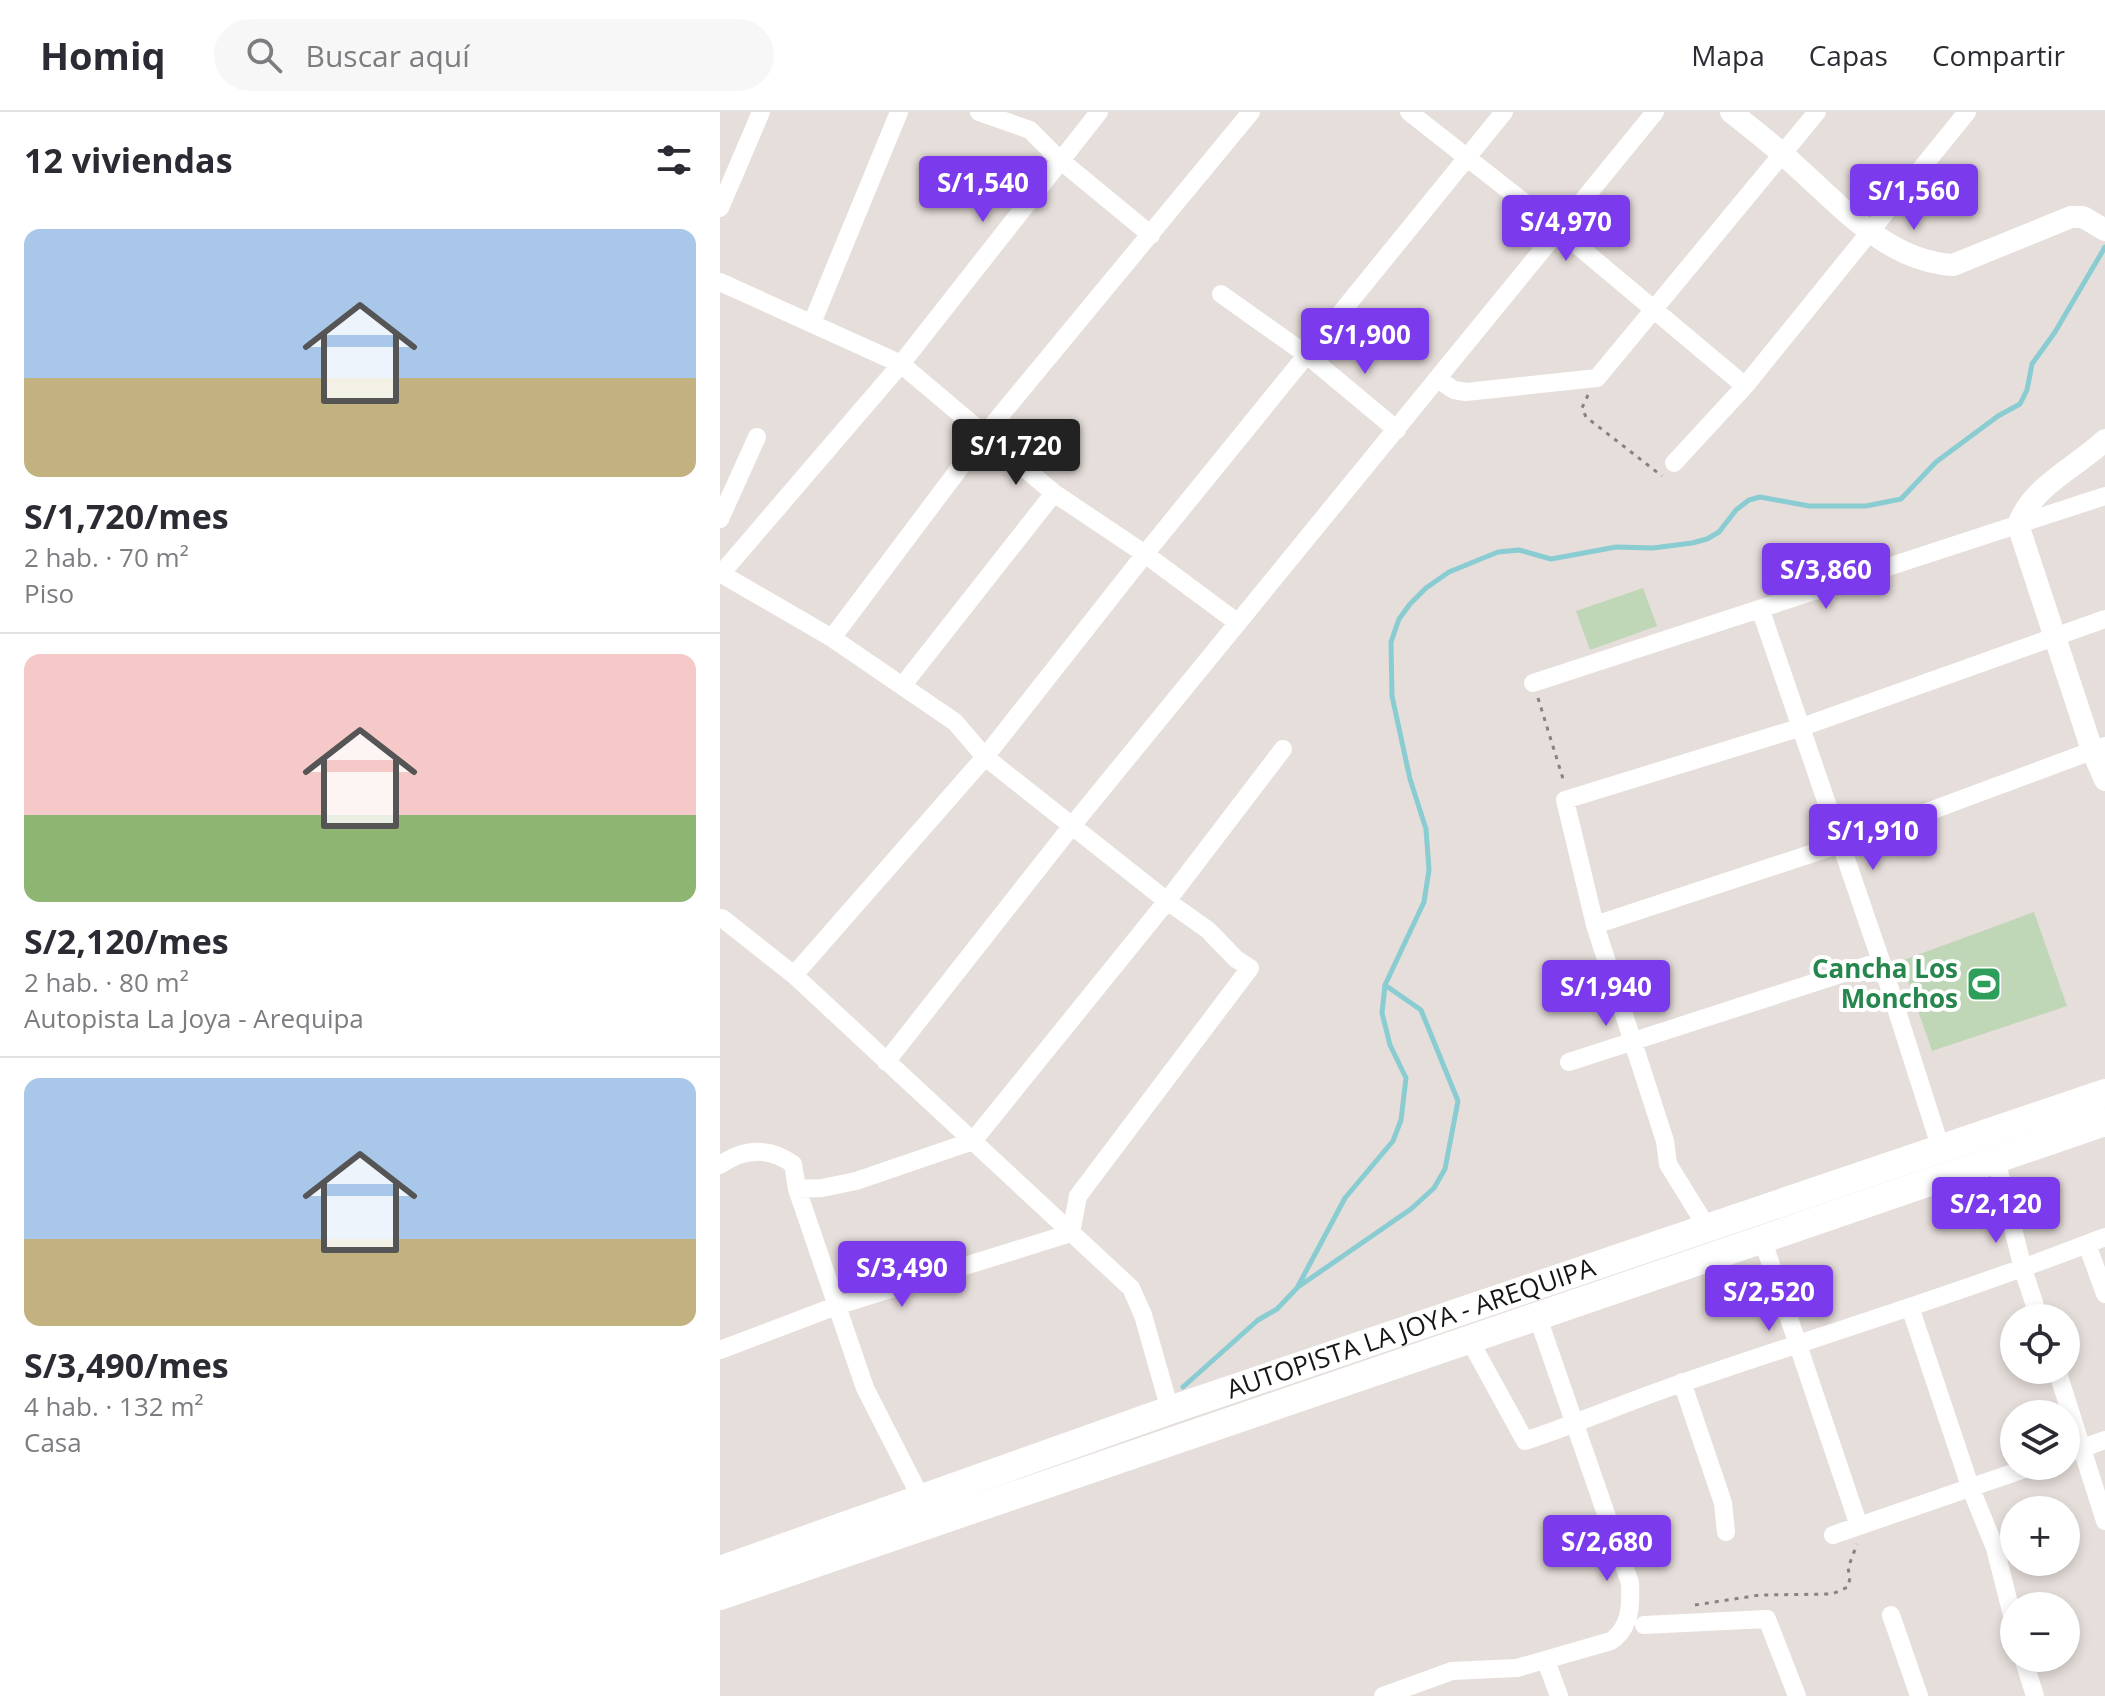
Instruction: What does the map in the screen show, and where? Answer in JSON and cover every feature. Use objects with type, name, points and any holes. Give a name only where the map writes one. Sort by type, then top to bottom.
[{"type":"main road","name":"AUTOPISTA LA JOYA - AREQUIPA","points":[[720,1570],[1170,1410],[2105,1093]]},
{"type":"main road","name":"AUTOPISTA LA JOYA - AREQUIPA","points":[[720,1596],[2105,1122]]},
{"type":"street","points":[[720,208],[761,112]]},
{"type":"street","points":[[812,323],[899,112]]},
{"type":"street","points":[[979,112],[1030,130],[1060,160],[1151,235]]},
{"type":"street","points":[[1030,130],[1037,112]]},
{"type":"street","points":[[1071,1233],[1078,1196],[1250,968],[1236,959],[1208,930],[1071,827],[985,757],[955,722],[832,638],[720,574],[901,364],[1099,112]]},
{"type":"street","points":[[832,638],[986,433],[1251,112]]},
{"type":"street","points":[[1409,112],[1558,229],[1745,386]]},
{"type":"street","points":[[794,975],[985,757],[1145,554],[1504,112]]},
{"type":"street","points":[[886,1062],[1071,827],[1655,112]]},
{"type":"street","points":[[1731,112],[1784,154],[1870,232],[1897,251],[1932,264],[1953,265],[2071,217],[2083,217],[2105,230]]},
{"type":"street","points":[[1439,380],[1454,390],[1466,392],[1597,378],[1817,112]]},
{"type":"street","points":[[1669,470],[1745,386],[1967,112]]},
{"type":"street","points":[[720,282],[901,364],[1054,493],[1145,554],[1238,623]]},
{"type":"street","points":[[1221,294],[1307,355],[1397,430]]},
{"type":"street","points":[[720,519],[757,437]]},
{"type":"street","points":[[2105,440],[2050,484],[2022,514],[2018,525],[2055,638],[2098,748],[2105,780]]},
{"type":"street","points":[[903,685],[1054,493]]},
{"type":"street","points":[[1533,683],[1761,611],[2105,496]]},
{"type":"street","points":[[1761,611],[1881,961],[1941,1149]]},
{"type":"street","points":[[1708,1229],[1668,1164],[1665,1141],[1595,925],[1565,800],[1802,727],[2105,619]]},
{"type":"street","points":[[1595,925],[1841,844],[2098,748]]},
{"type":"street","points":[[797,1189],[856,1181],[973,1141],[1167,901],[1283,749]]},
{"type":"street","points":[[722,918],[794,975],[1131,1288],[1143,1315],[1170,1410]]},
{"type":"street","points":[[1569,1062],[1881,961]]},
{"type":"street","points":[[720,1165],[734,1156],[764,1151],[780,1155],[793,1164],[797,1189],[865,1388],[921,1498]]},
{"type":"street","points":[[1996,1159],[2034,1304]]},
{"type":"street","points":[[720,1350],[836,1306],[1071,1233]]},
{"type":"street","points":[[1469,1339],[1525,1441],[1682,1382],[2023,1269],[2105,1237]]},
{"type":"street","points":[[1762,1238],[1859,1526]]},
{"type":"street","points":[[2087,1244],[2105,1294]]},
{"type":"street","points":[[1910,1307],[1971,1489],[1995,1548],[2006,1592]]},
{"type":"street","points":[[1383,1696],[1452,1671],[1517,1668],[1611,1641],[1620,1635],[1631,1605],[1630,1583],[1537,1315]]},
{"type":"street","points":[[1682,1382],[1723,1503],[1726,1532]]},
{"type":"street","points":[[2080,1448],[2105,1440]]},
{"type":"street","points":[[2080,1464],[2105,1521]]},
{"type":"street","points":[[1833,1535],[2000,1478]]},
{"type":"street","points":[[1891,1615],[1919,1696]]},
{"type":"street","points":[[1644,1625],[1767,1619],[1797,1696]]},
{"type":"street","points":[[1546,1661],[1559,1696]]},
{"type":"street","points":[[2027,1672],[2035,1696]]},
{"type":"path","points":[[1597,378],[1582,408],[1586,417],[1669,470]]},
{"type":"path","points":[[1533,683],[1565,784],[1565,800]]},
{"type":"path","points":[[1689,1607],[1760,1595],[1832,1594],[1848,1587],[1848,1568],[1859,1540],[1859,1526]]},
{"type":"green space","points":[[1643,588],[1657,626],[1590,650],[1576,611]]},
{"type":"green space","name":"Cancha Los Monchos","points":[[2034,912],[2067,1006],[1932,1051],[1901,961]]},
{"type":"waterway","points":[[1183,1387],[1258,1320],[1277,1309],[1297,1288],[1345,1198],[1393,1141],[1401,1120],[1406,1078],[1390,1045],[1382,1013],[1385,985],[1424,902],[1429,870],[1426,829],[1410,779],[1392,696],[1391,642],[1399,619],[1410,604],[1449,572],[1498,552],[1519,550],[1551,559],[1616,547],[1653,548],[1692,543],[1719,532],[1736,510],[1749,500],[1760,497],[1809,506],[1866,506],[1901,499],[1936,462],[1998,416],[2020,404],[2027,390],[2032,364],[2055,332],[2105,247]]},
{"type":"waterway","points":[[1298,1287],[1411,1209],[1434,1188],[1445,1169],[1458,1101],[1421,1010],[1385,985]]},
{"type":"place","name":"Cancha Los Monchos","points":[[1984,984]]}]
